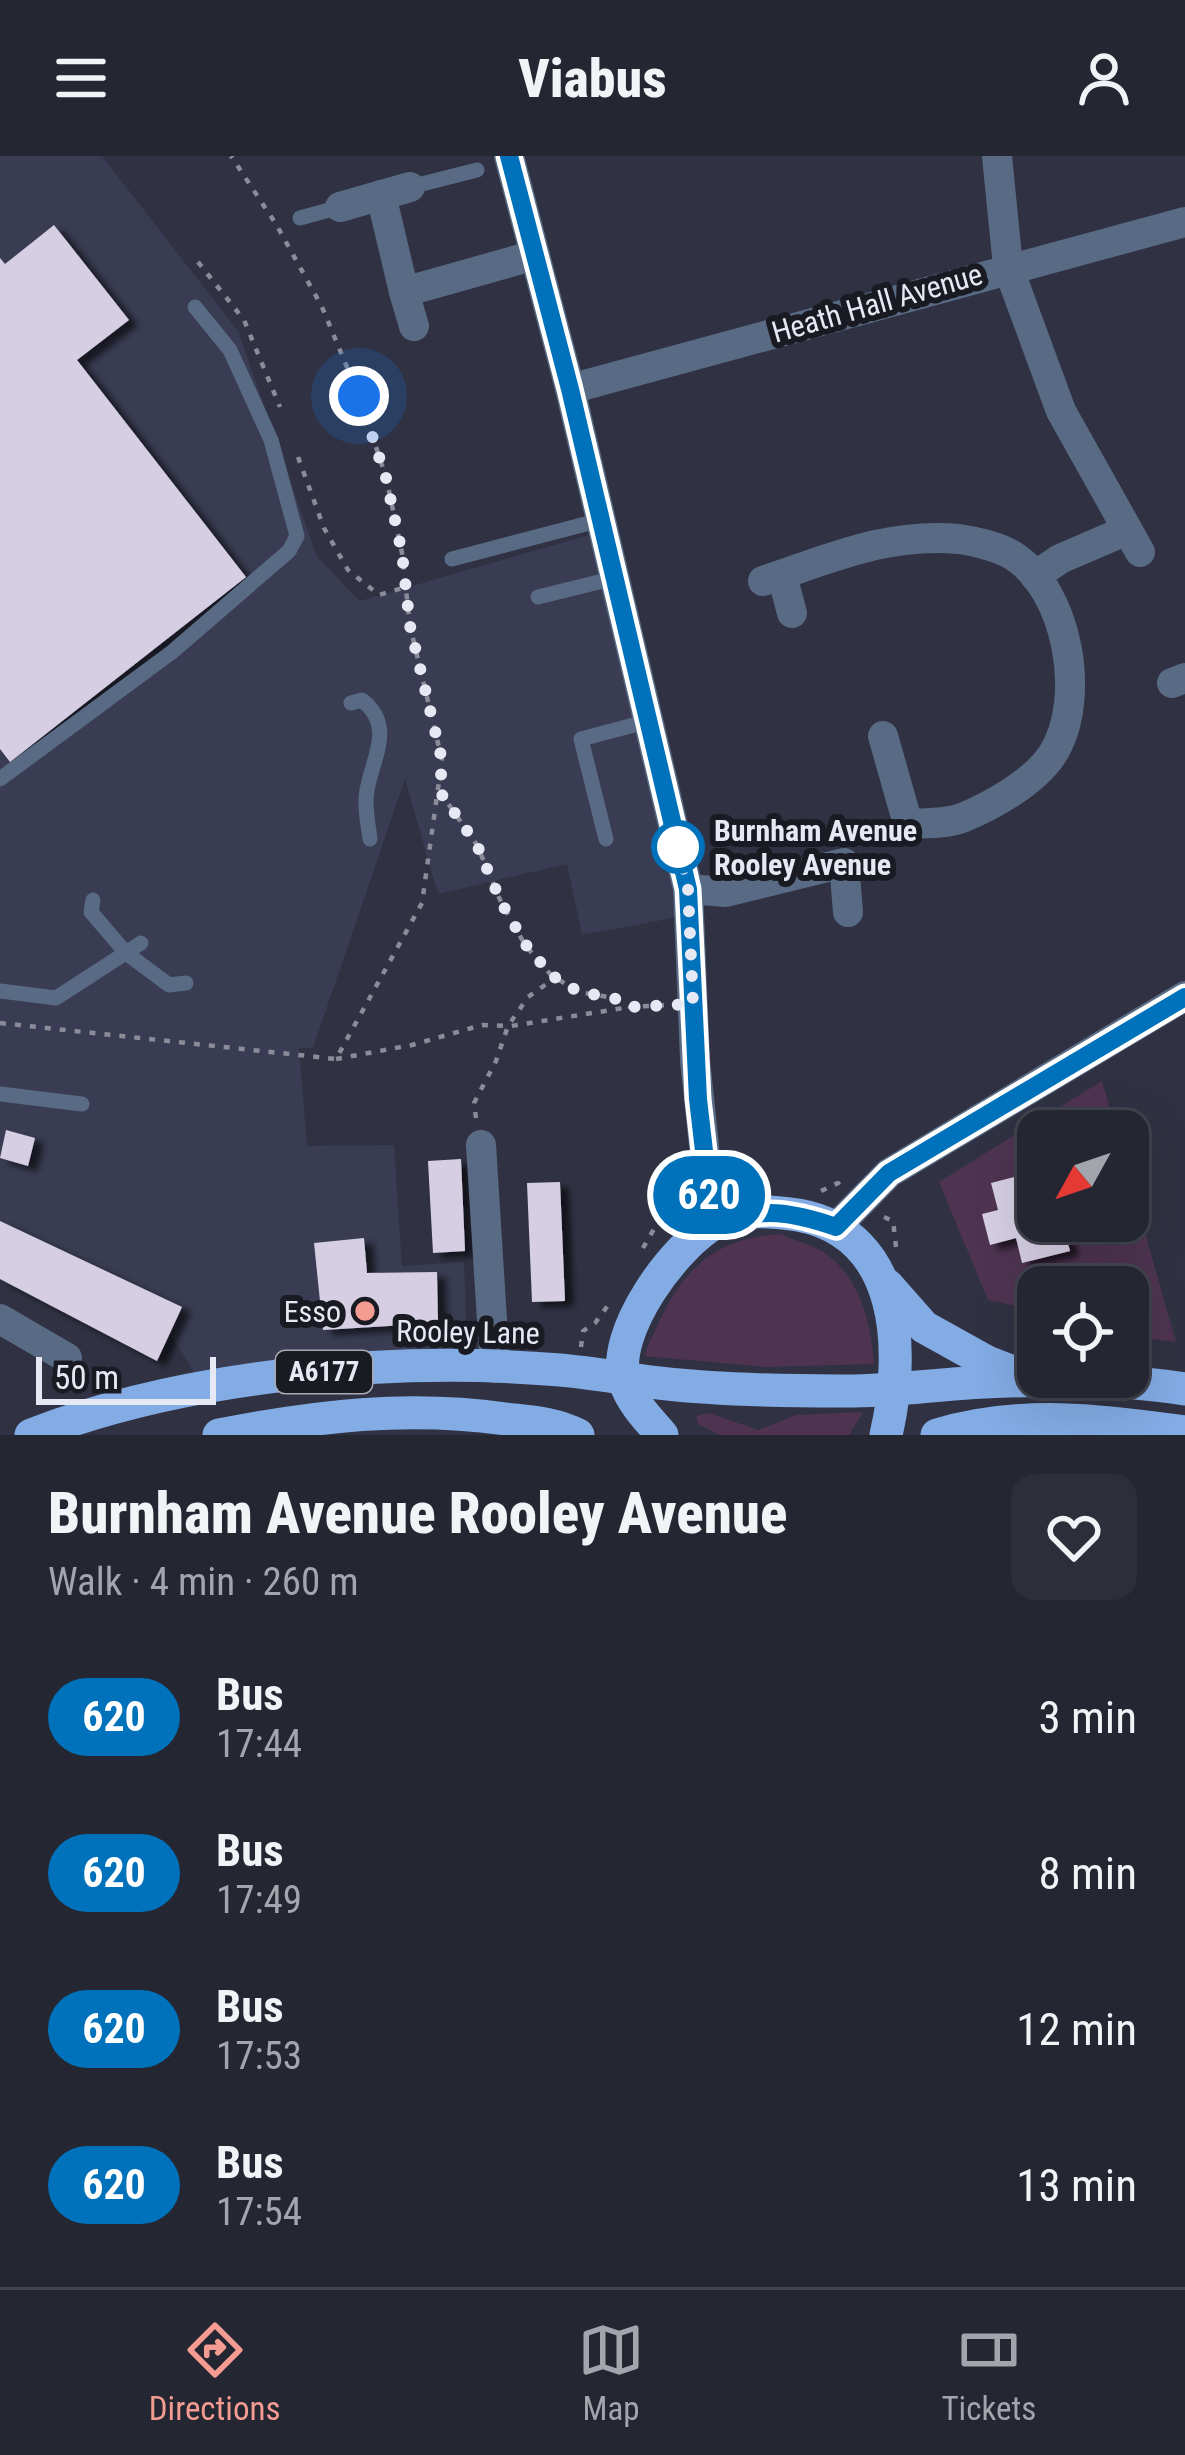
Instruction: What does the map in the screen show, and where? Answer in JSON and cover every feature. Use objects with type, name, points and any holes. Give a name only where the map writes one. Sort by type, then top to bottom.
[{"type":"highway","points":[[714,1388],[678,1404],[660,1433],[635,1403],[623,1378],[630,1326],[669,1267],[717,1222],[754,1211],[836,1227],[869,1258],[924,1328],[1017,1373]]},
{"type":"highway","points":[[882,1279],[896,1350],[895,1390],[886,1435]]},
{"type":"highway","name":"Rooley Lane","points":[[32,1435],[80,1416],[165,1395],[359,1367],[557,1370],[714,1388],[895,1390],[1017,1382]]},
{"type":"highway","name":"Rooley Lane","points":[[1149,1386],[1185,1389]]},
{"type":"highway","name":"A6177","points":[[227,1434],[341,1413],[449,1414],[559,1426],[578,1435]]},
{"type":"highway","points":[[937,1435],[1020,1418],[1119,1422],[1185,1432]]},
{"type":"street","points":[[508,156],[570,389],[688,889],[702,1138],[717,1222]]},
{"type":"street","points":[[997,156],[1008,267],[1061,412],[1132,542],[1060,559],[1035,576]]},
{"type":"street","points":[[340,206],[395,191],[404,292],[414,326]]},
{"type":"street","name":"Heath Hall Avenue","points":[[570,389],[1185,222]]},
{"type":"street","points":[[404,292],[535,255]]},
{"type":"street","points":[[793,613],[772,578],[885,540],[961,539],[1011,554],[1035,576],[1066,634],[1071,700],[1052,754],[1013,790],[959,819],[902,829],[883,736]]},
{"type":"street","points":[[688,889],[726,892],[844,863],[848,912]]},
{"type":"street","points":[[836,1227],[889,1173],[1185,997]]},
{"type":"street","points":[[481,1145],[495,1368]]},
{"type":"street","points":[[0,1319],[67,1358]]},
{"type":"lane","points":[[395,191],[477,170]]},
{"type":"lane","points":[[300,218],[340,206]]},
{"type":"lane","points":[[0,779],[172,652],[289,551],[297,536],[263,422],[230,350],[195,307]]},
{"type":"lane","points":[[452,559],[601,520]]},
{"type":"lane","points":[[538,597],[615,578]]},
{"type":"lane","points":[[351,703],[362,700],[370,706],[382,737],[366,793],[370,838]]},
{"type":"lane","points":[[606,839],[581,739],[649,722]]},
{"type":"lane","points":[[93,900],[92,913],[126,952],[169,985],[186,983]]},
{"type":"lane","points":[[0,992],[56,998],[142,943]]},
{"type":"lane","points":[[0,1094],[82,1104]]},
{"type":"path","points":[[231,156],[322,307],[359,396],[386,478],[410,626],[442,760],[422,903],[336,1059]]},
{"type":"path","points":[[197,262],[244,320],[286,424]]},
{"type":"path","points":[[293,444],[324,527],[348,570],[379,595],[406,587]]},
{"type":"path","points":[[440,792],[477,845],[526,945],[555,978],[579,992],[614,998],[630,1007]]},
{"type":"path","points":[[481,1145],[474,1103],[508,1026],[528,997],[555,978]]},
{"type":"path","points":[[0,1023],[336,1059],[412,1045],[482,1025],[693,1004]]},
{"type":"shaded area","points":[[0,156],[102,156],[238,331],[317,557],[360,601],[603,531],[689,915],[582,935],[567,864],[438,894],[405,779],[313,1048],[299,1048],[307,1146],[394,1145],[402,1266],[464,1262],[468,1367],[204,1388],[143,1292],[0,1232]]},
{"type":"shaded area","points":[[1102,1081],[1110,1110],[1055,1110]]},
{"type":"shaded area","points":[[1017,1134],[1017,1242],[1148,1242],[1176,1342],[1149,1339],[1149,1266],[1017,1266],[1017,1306],[988,1300],[939,1182]]},
{"type":"shaded area","points":[[780,1234],[825,1253],[847,1276],[867,1318],[874,1364],[766,1367],[644,1356],[666,1308],[692,1271],[729,1245]]},
{"type":"shaded area","points":[[863,1412],[849,1435],[720,1435],[698,1424],[696,1416],[709,1413],[758,1430],[796,1415]]},
{"type":"building","points":[[54,225],[129,320],[77,360],[246,577],[10,762],[0,749],[0,258],[5,264]]},
{"type":"building","points":[[6,1130],[35,1138],[28,1166],[0,1158]]},
{"type":"building","points":[[461,1159],[465,1251],[433,1253],[428,1161]]},
{"type":"building","points":[[1017,1176],[1017,1242],[1068,1242],[1070,1251],[1022,1263],[1016,1238],[990,1245],[982,1214],[998,1210],[991,1183]]},
{"type":"building","points":[[560,1182],[565,1301],[532,1302],[527,1183]]},
{"type":"building","points":[[0,1221],[182,1307],[157,1361],[0,1279]]},
{"type":"building","points":[[364,1238],[367,1273],[437,1272],[438,1323],[323,1330],[314,1243]]},
{"type":"bus line","name":"620","points":[[509,156],[570,389],[688,889],[698,1099],[709,1194],[717,1222],[772,1211],[836,1227],[889,1173],[1185,997]]},
{"type":"place","name":"Burnham Avenue Rooley Avenue","points":[[678,847]]},
{"type":"place","name":"Esso","points":[[365,1311]]},
{"type":"route","points":[[359,396],[386,478],[402,553],[410,626],[442,760],[440,792],[477,845],[526,945],[551,975],[579,992],[614,998],[630,1007],[693,1004],[688,889],[678,847]]}]
